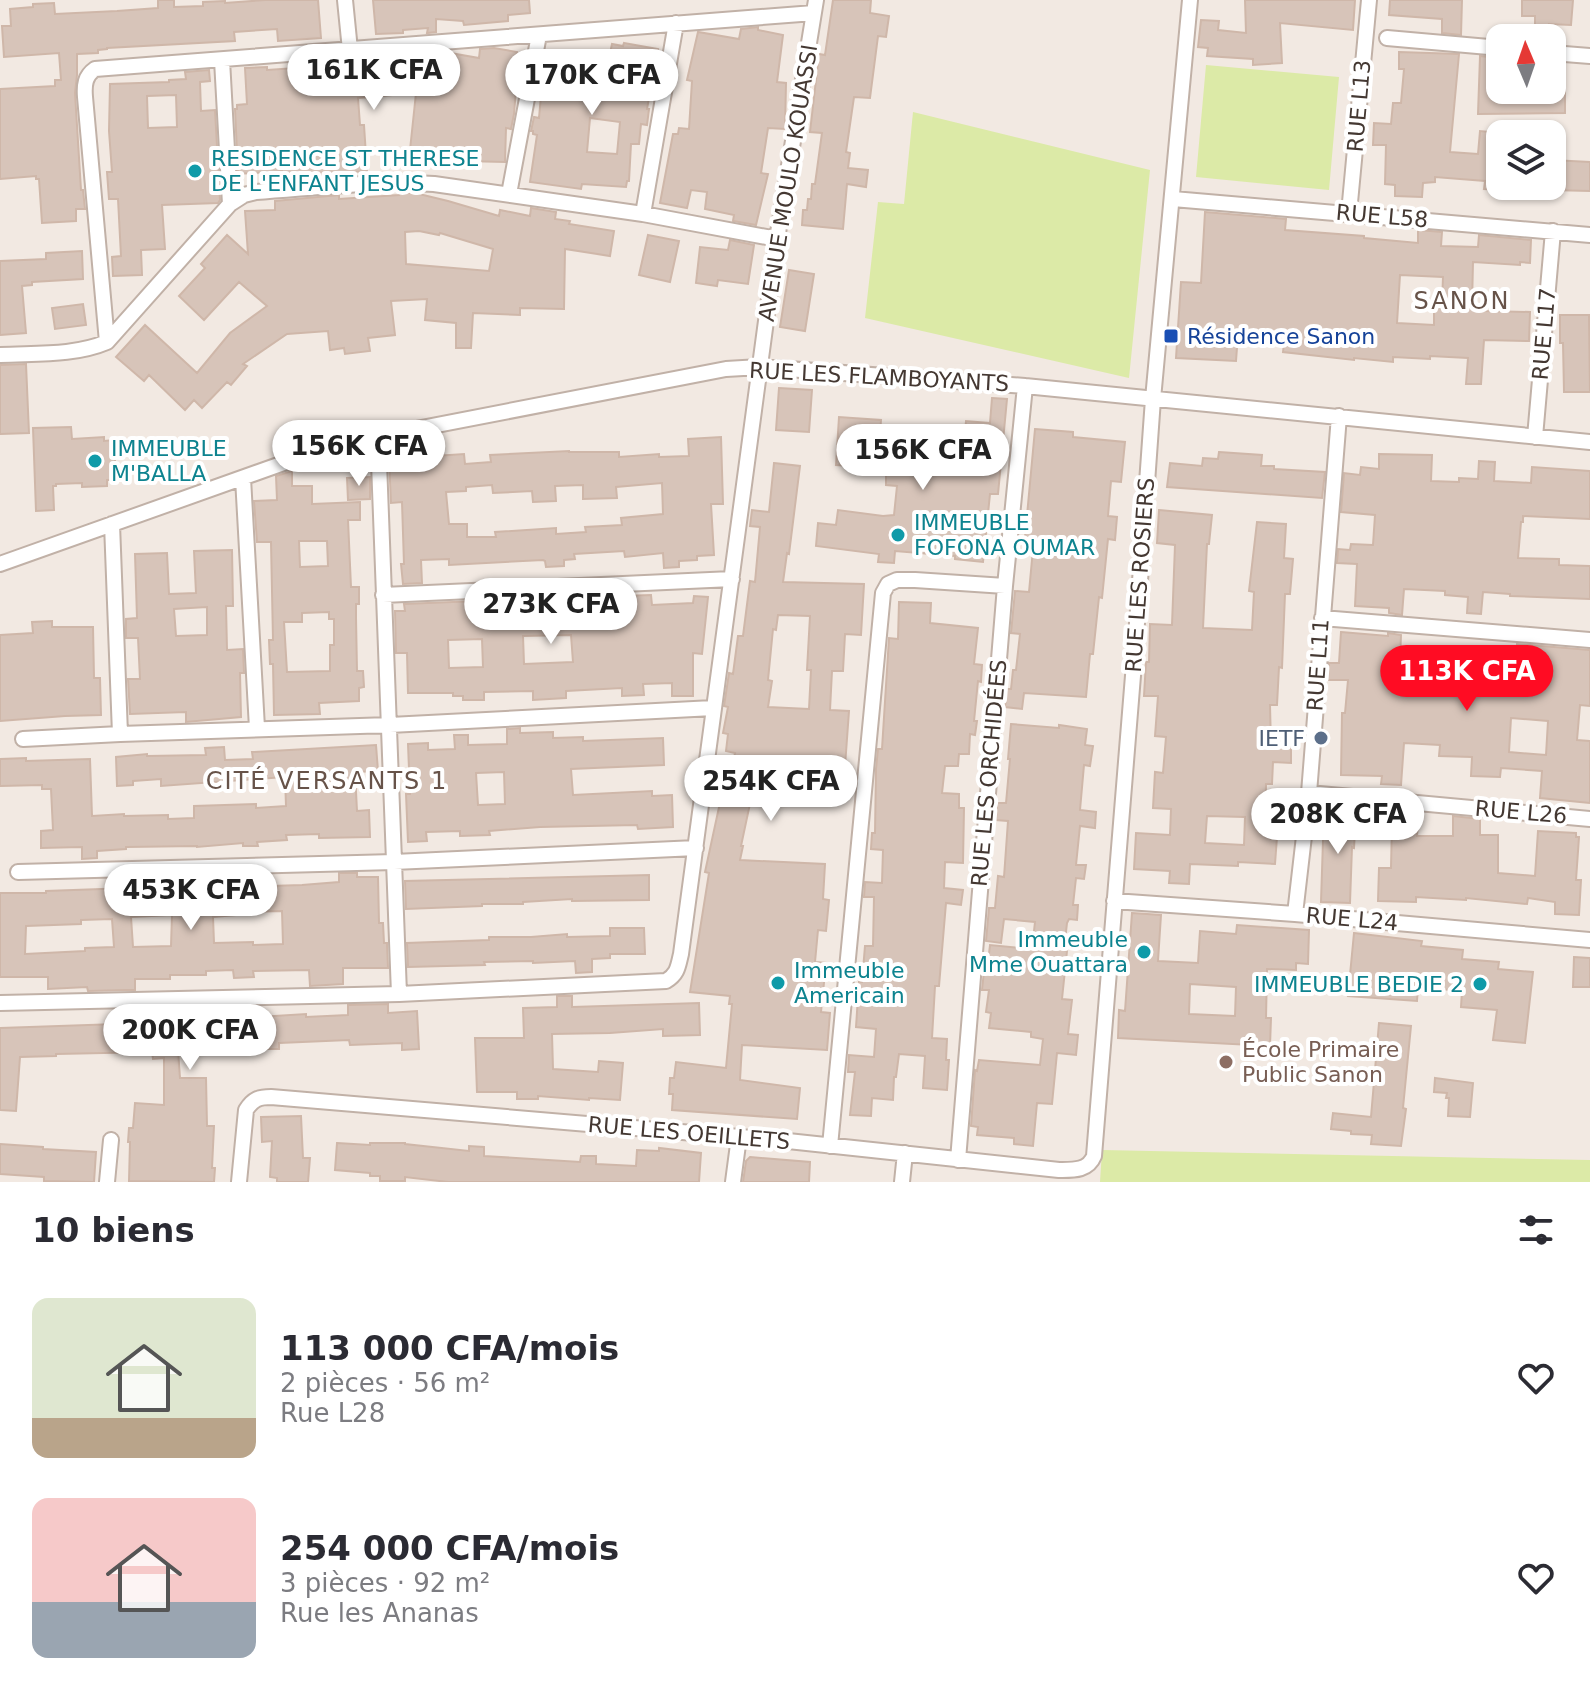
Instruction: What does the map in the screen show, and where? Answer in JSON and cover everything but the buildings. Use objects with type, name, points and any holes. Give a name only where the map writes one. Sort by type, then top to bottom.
[{"type":"street","points":[[345,0],[350,50]]},
{"type":"street","name":"RUE LES ROSIERS","points":[[1094,1150],[1153,399],[1190,0]]},
{"type":"street","name":"RUE L13","points":[[1349,213],[1369,0]]},
{"type":"street","points":[[107,342],[85,97],[85,81],[95,69],[539,35],[815,6]]},
{"type":"street","name":"AVENUE MOULO KOUASSI","points":[[0,1003],[399,994],[666,981],[677,971],[777,239],[815,6]]},
{"type":"street","points":[[643,214],[676,23]]},
{"type":"street","points":[[509,194],[539,35]]},
{"type":"street","points":[[1387,38],[1486,47]]},
{"type":"street","points":[[1566,54],[1590,56]]},
{"type":"street","points":[[222,60],[230,204]]},
{"type":"street","points":[[0,355],[76,351],[107,342],[230,204],[256,192],[405,182],[434,184],[643,214],[777,239]]},
{"type":"street","name":"RUE L58","points":[[1173,199],[1590,235]]},
{"type":"street","name":"RUE L17","points":[[1535,437],[1553,231]]},
{"type":"street","name":"RUE LES FLAMBOYANTS","points":[[0,564],[312,453],[378,436],[726,369],[760,367],[1025,386],[1590,442]]},
{"type":"street","name":"RUE LES ORCHIDÉES","points":[[958,1160],[1005,586],[1025,386]]},
{"type":"street","name":"RUE L11","points":[[1295,914],[1309,793],[1339,416]]},
{"type":"street","points":[[378,436],[399,994]]},
{"type":"street","points":[[243,478],[257,728]]},
{"type":"street","points":[[112,524],[120,734]]},
{"type":"street","points":[[383,595],[732,579]]},
{"type":"street","points":[[830,1146],[883,593],[888,584],[897,580],[1005,586]]},
{"type":"street","points":[[1322,618],[1590,640]]},
{"type":"street","points":[[23,739],[390,725],[713,708]]},
{"type":"street","name":"RUE L26","points":[[1309,793],[1590,819]]},
{"type":"street","points":[[18,872],[394,862],[696,848]]},
{"type":"street","name":"RUE L24","points":[[1114,901],[1590,940]]},
{"type":"street","name":"RUE LES OEILLETS","points":[[239,1182],[246,1110],[258,1098],[271,1097],[739,1137],[1059,1170],[1074,1170],[1088,1165],[1094,1150]]},
{"type":"street","points":[[733,1182],[739,1137]]},
{"type":"street","points":[[107,1182],[111,1140]]},
{"type":"street","points":[[902,1182],[905,1153]]},
{"type":"green space","points":[[1206,65],[1339,77],[1329,190],[1196,177]]},
{"type":"green space","points":[[913,112],[1150,170],[1129,378],[865,318],[878,202],[904,204]]},
{"type":"green space","points":[[1102,1150],[1590,1160],[1590,1182],[1100,1182]]},
{"type":"place","name":"RESIDENCE ST THERESE DE L'ENFANT JESUS","points":[[195,171]]},
{"type":"place","name":"Résidence Sanon","points":[[1171,336]]},
{"type":"place","name":"IMMEUBLE M'BALLA","points":[[95,461]]},
{"type":"place","name":"IMMEUBLE FOFONA OUMAR","points":[[898,535]]},
{"type":"place","name":"IETF","points":[[1321,738]]},
{"type":"place","name":"Immeuble Mme Ouattara","points":[[1144,952]]},
{"type":"place","name":"Immeuble Americain","points":[[778,983]]},
{"type":"place","name":"IMMEUBLE BEDIE 2","points":[[1480,984]]},
{"type":"place","name":"École Primaire Public Sanon","points":[[1226,1062]]},
{"type":"district","name":"SANON","points":[[1462,301]]},
{"type":"district","name":"CITÉ VERSANTS 1","points":[[327,781]]}]
